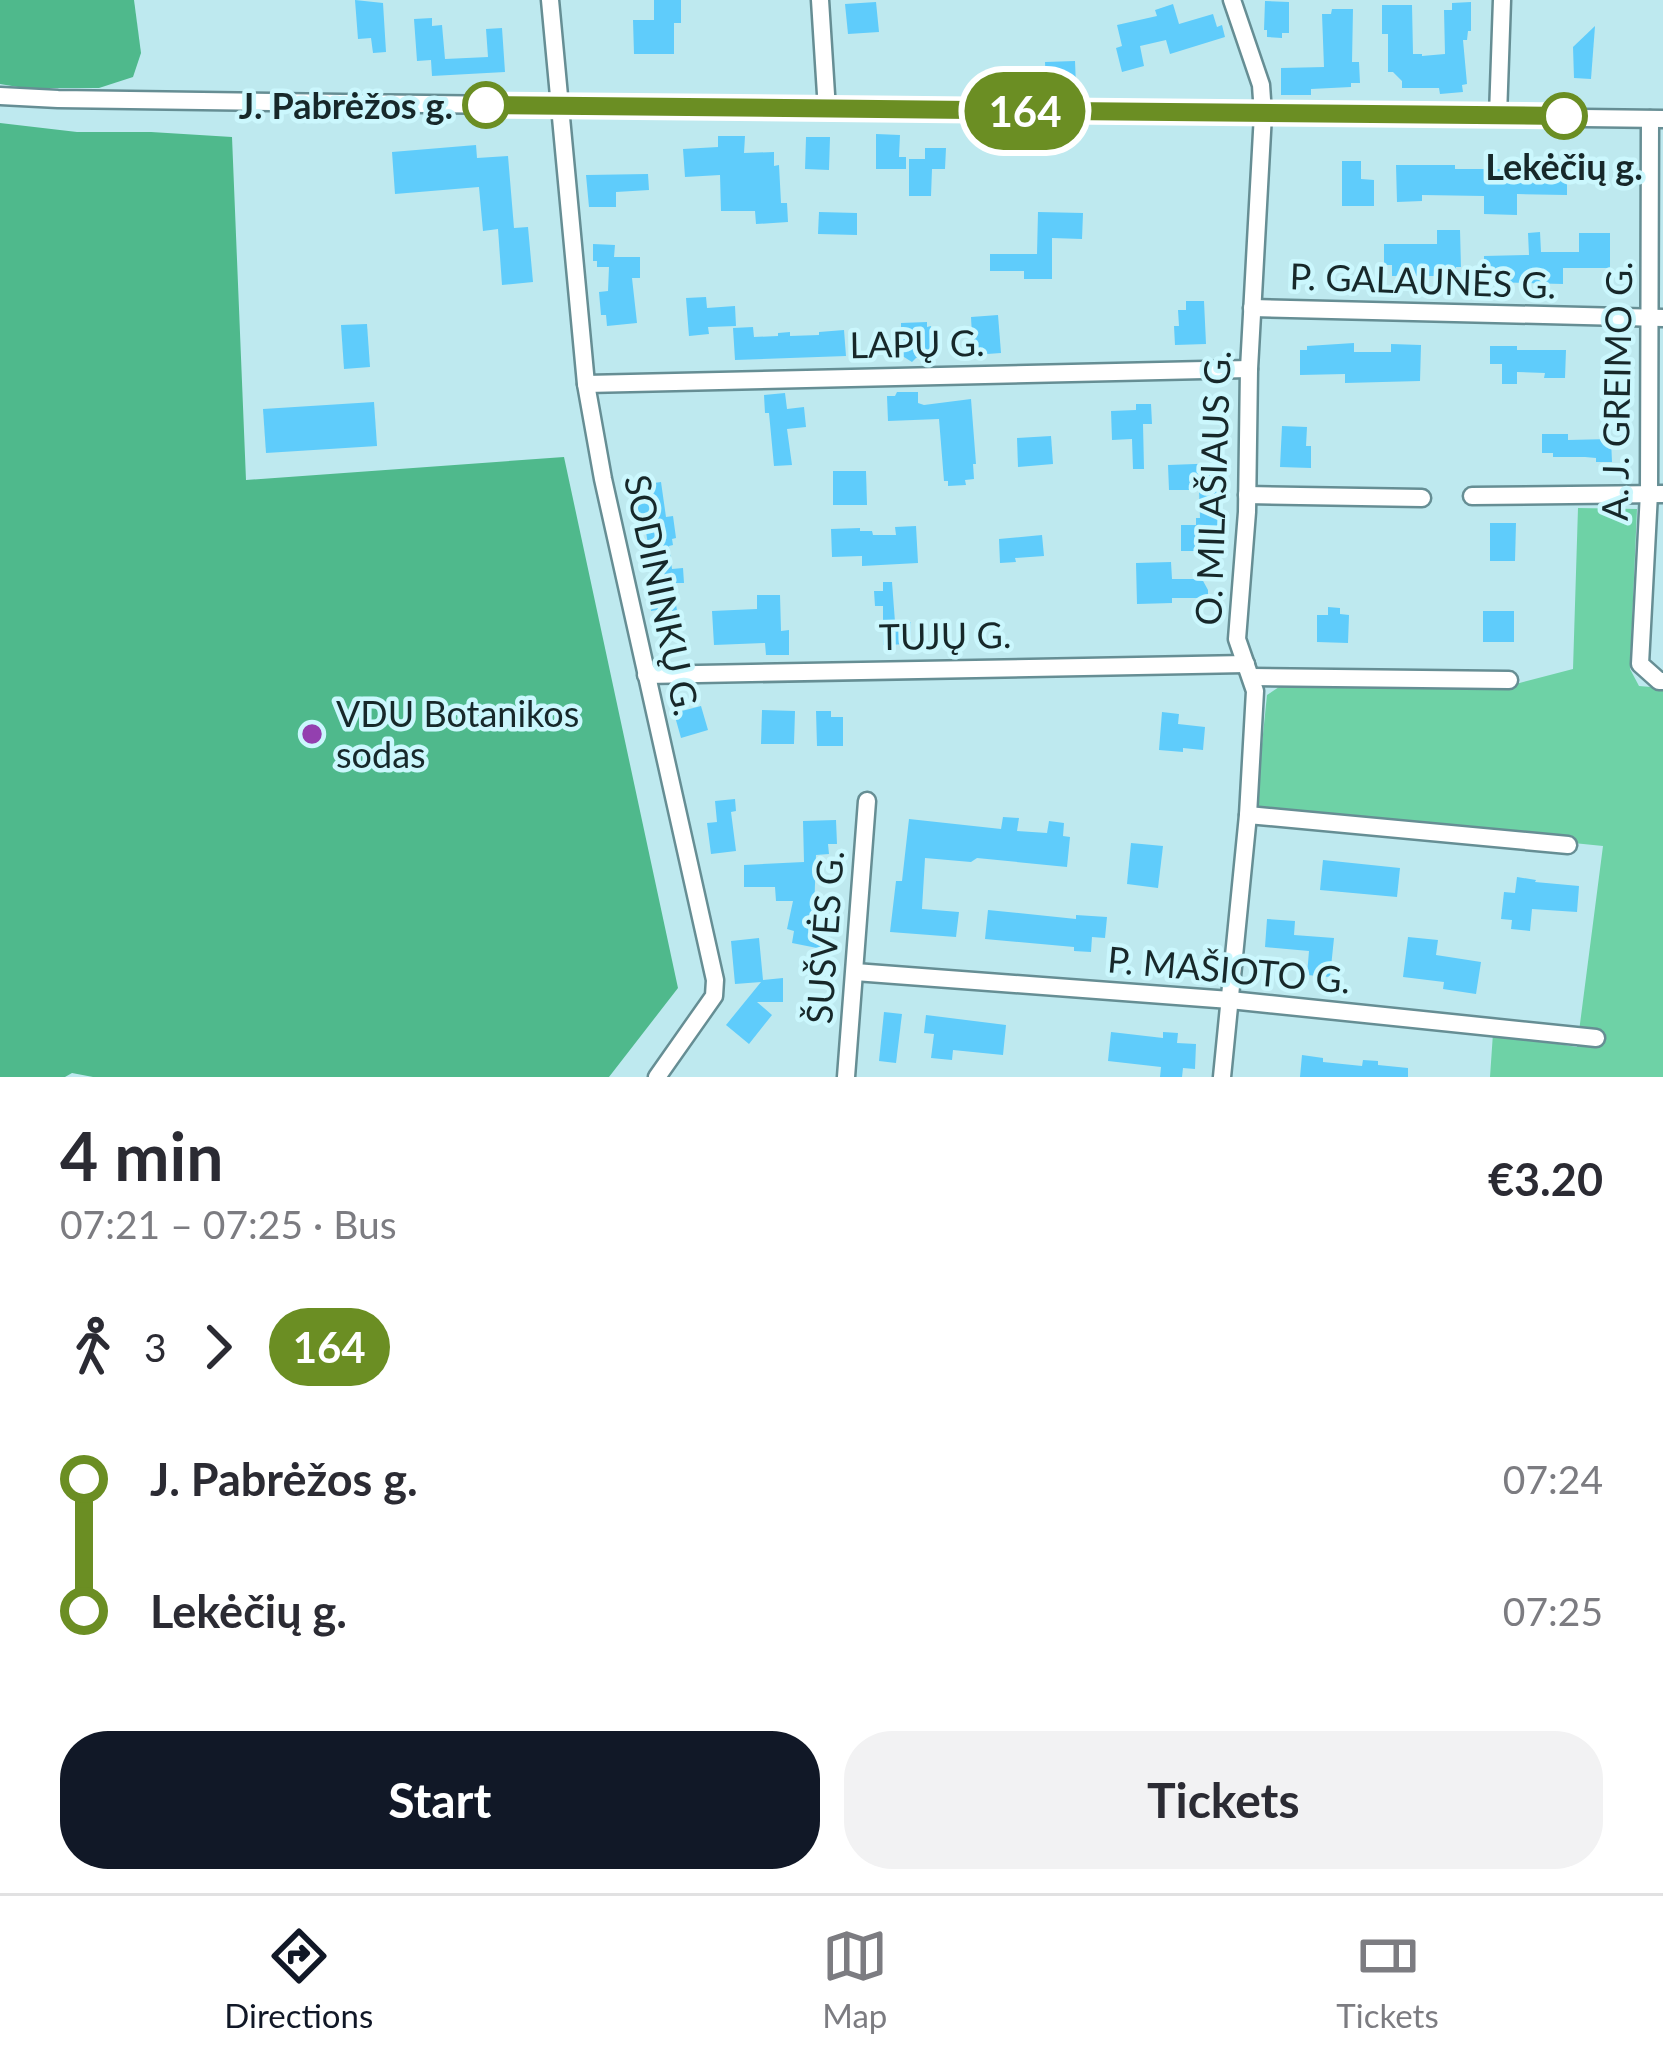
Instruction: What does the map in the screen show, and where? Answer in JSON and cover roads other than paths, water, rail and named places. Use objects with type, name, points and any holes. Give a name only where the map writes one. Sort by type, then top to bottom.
[{"type":"street","name":"SODININKŲ G.","points":[[550,0],[586,384],[715,980],[714,996],[658,1077]]},
{"type":"street","points":[[820,0],[827,110]]},
{"type":"street","name":"O. MILAŠIAUS G.","points":[[1222,1077],[1255,691],[1238,639],[1263,114],[1261,85],[1232,0]]},
{"type":"street","points":[[1498,116],[1502,0]]},
{"type":"street","points":[[0,96],[1656,118]]},
{"type":"street","name":"A. J. GREIMO G.","points":[[1656,118],[1656,494],[1640,664],[1663,681]]},
{"type":"street","name":"P. GALAUNĖS G.","points":[[1252,308],[1657,318]]},
{"type":"street","name":"LAPŲ G.","points":[[586,384],[1250,369]]},
{"type":"street","points":[[1472,496],[1656,494]]},
{"type":"street","points":[[1247,495],[1422,498]]},
{"type":"street","name":"TUJŲ G.","points":[[646,675],[1249,670],[1509,680]]},
{"type":"street","name":"ŠUŠVĖS G.","points":[[846,1077],[867,801]]},
{"type":"street","points":[[1248,815],[1568,845]]},
{"type":"street","name":"P. MAŠIOTO G.","points":[[855,972],[1230,1000],[1596,1038]]},
{"type":"place","name":"J. Pabrėžos g.","points":[[486,105]]},
{"type":"place","name":"Lekėčių g.","points":[[1564,116]]},
{"type":"place","name":"VDU Botanikos sodas","points":[[312,734]]}]
